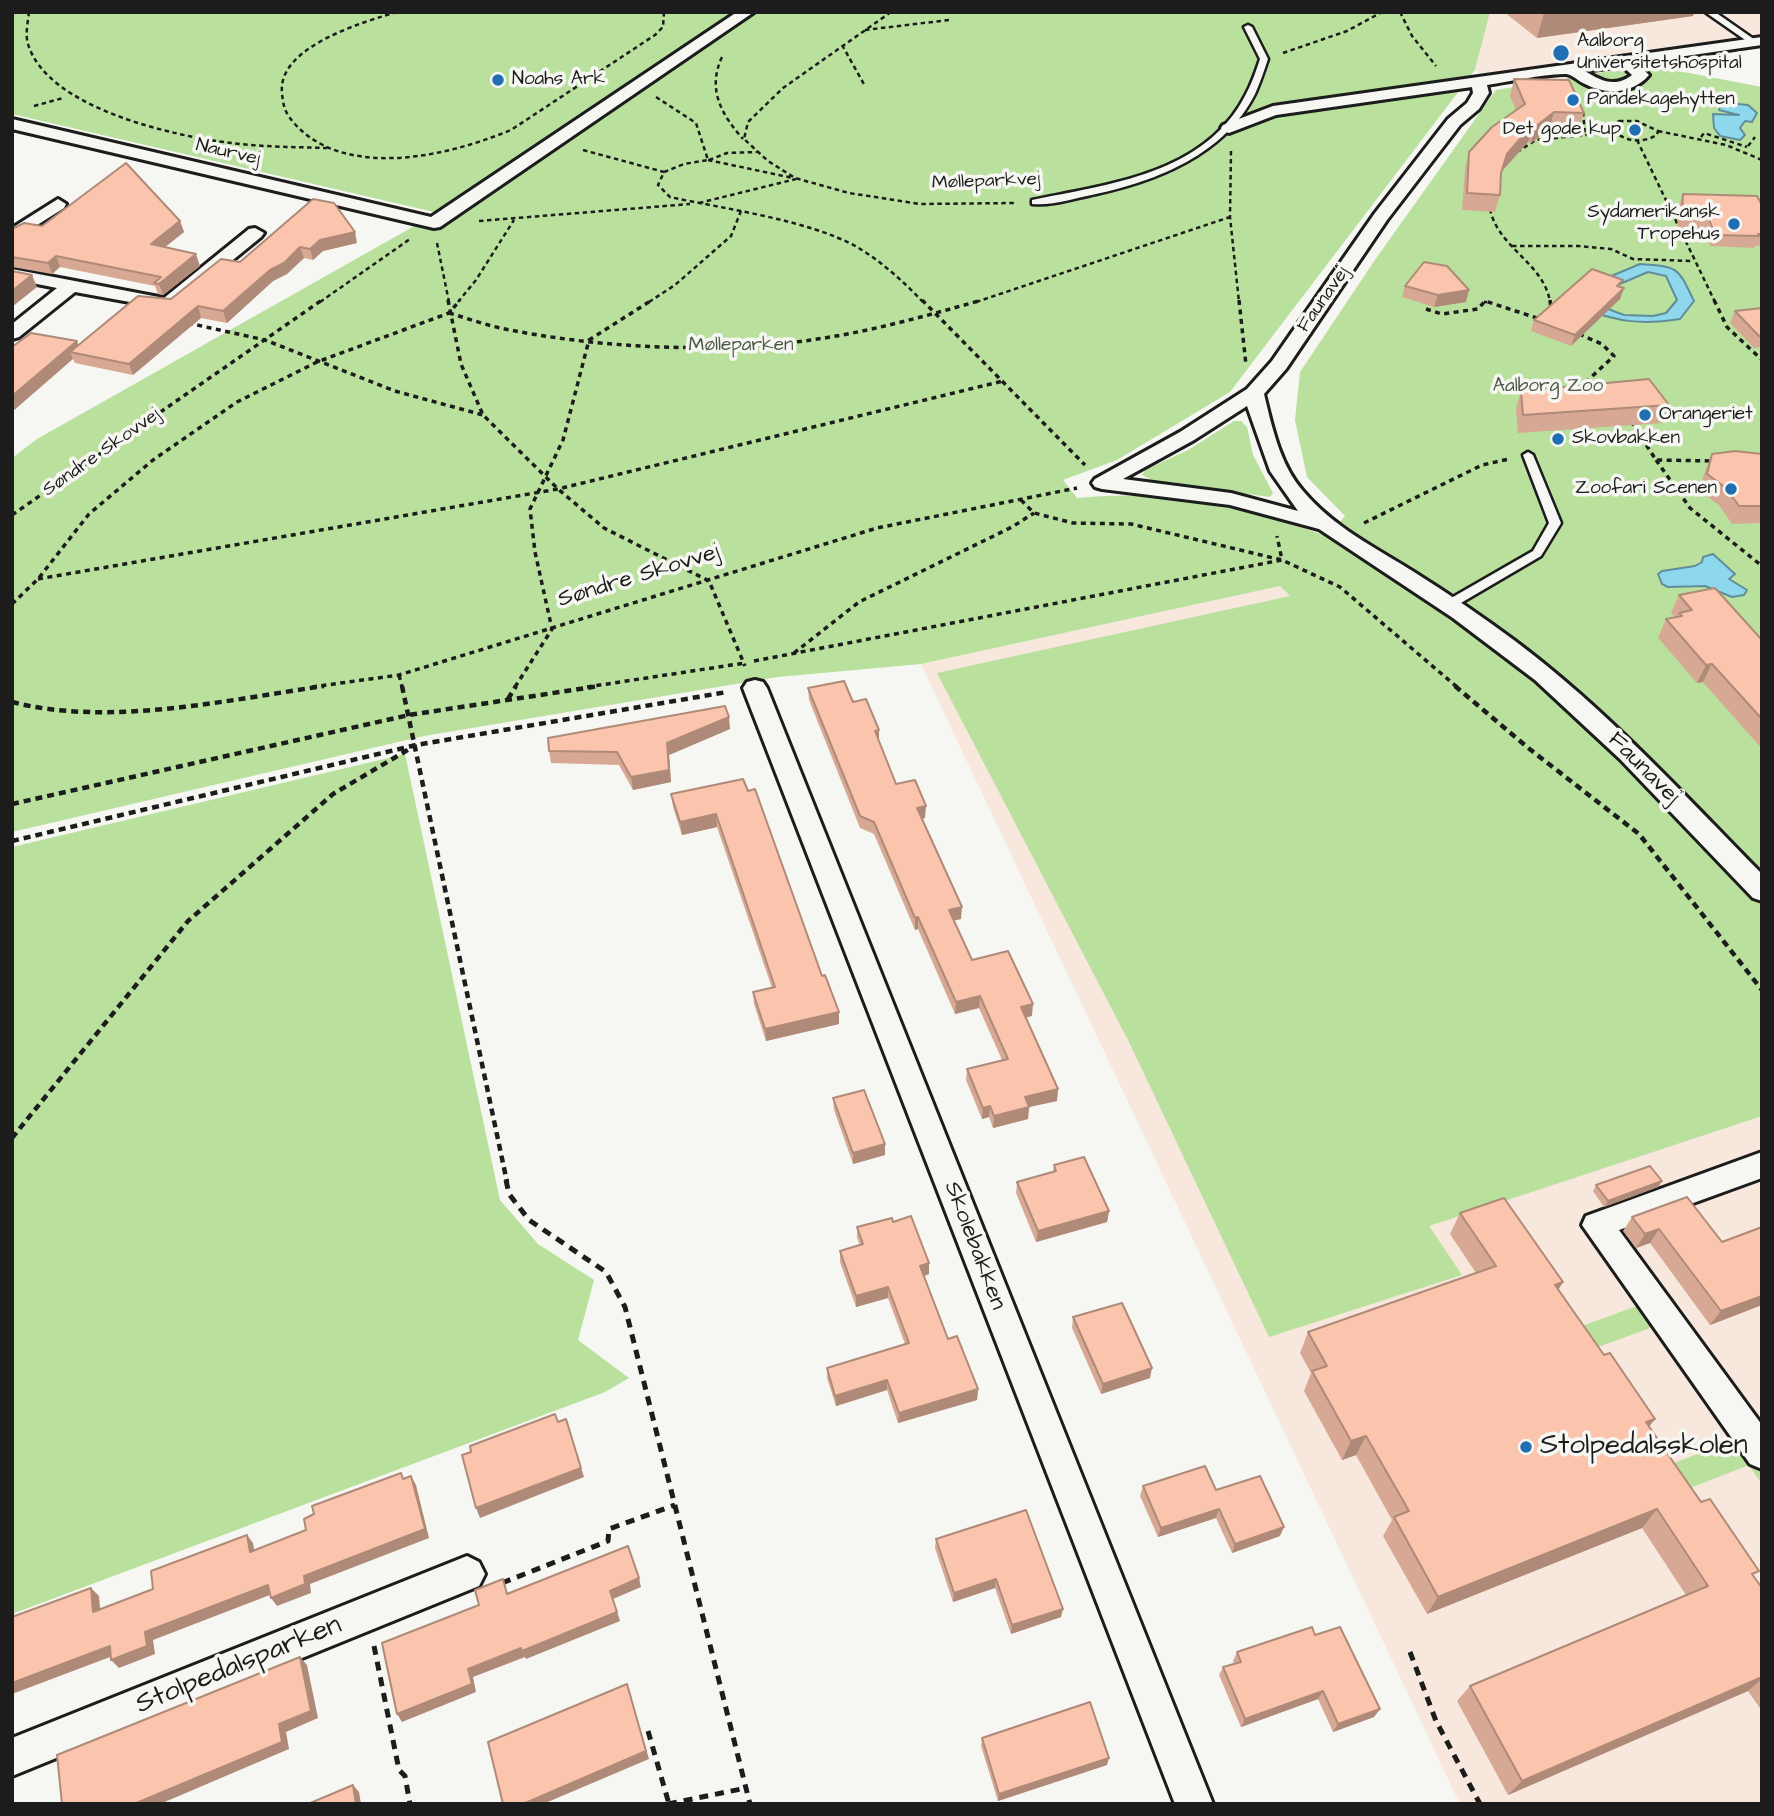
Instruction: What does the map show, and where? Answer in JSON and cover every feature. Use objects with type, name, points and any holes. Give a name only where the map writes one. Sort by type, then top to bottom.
[{"type":"street","points":[[434,222],[747,12]]},
{"type":"street","name":"Mølleparkvej","points":[[1229,128],[1273,111],[1758,42]]},
{"type":"street","points":[[1572,69],[1592,83],[1613,88],[1630,85],[1641,75],[1626,61]]},
{"type":"street","name":"Faunavej","points":[[1479,82],[1481,93],[1473,106],[1454,122],[1381,217],[1279,365],[1254,393],[1267,446],[1279,472],[1295,495],[1334,530],[1450,604],[1543,675],[1613,739],[1762,891]]},
{"type":"street","name":"Naurvej","points":[[12,124],[434,222]]},
{"type":"street","points":[[12,236],[58,204]]},
{"type":"street","points":[[12,274],[168,304],[255,233]]},
{"type":"street","points":[[12,333],[71,286]]},
{"type":"street","points":[[1102,483],[1187,436],[1254,393]]},
{"type":"street","name":"Faunavej","points":[[1102,483],[1231,499],[1334,530]]},
{"type":"street","name":"Skolebakken","points":[[749,675],[1194,1804]]},
{"type":"street","points":[[1762,1165],[1597,1225],[1762,1453]]},
{"type":"street","name":"Stolpedalsparken","points":[[12,1757],[467,1574]]},
{"type":"lane","points":[[1709,12],[1758,42]]},
{"type":"lane","points":[[1248,27],[1264,59]]},
{"type":"lane","name":"Mølleparkvej","points":[[1035,202],[1120,187],[1200,152],[1229,128],[1249,102],[1264,59]]},
{"type":"lane","points":[[1450,604],[1537,553],[1555,523],[1528,455]]},
{"type":"path","points":[[21,31],[29,12]]},
{"type":"path","points":[[329,148],[298,128],[287,116],[279,90],[282,76],[295,58],[327,39],[360,23],[397,12]]},
{"type":"path","points":[[76,103],[188,136],[281,147],[329,148],[347,153],[383,156],[425,155],[488,141],[511,130],[655,34],[663,27],[664,12]]},
{"type":"path","points":[[744,137],[748,122],[764,104],[891,12]]},
{"type":"path","points":[[1264,59],[1325,40],[1366,23],[1382,12]]},
{"type":"path","points":[[1399,12],[1424,54],[1455,86]]},
{"type":"path","points":[[864,30],[949,20]]},
{"type":"path","points":[[842,45],[865,86]]},
{"type":"path","name":"Mølleparkvej","points":[[726,51],[713,82],[716,102],[727,121],[757,152],[796,179],[893,202],[943,205],[1035,202]]},
{"type":"path","points":[[638,85],[696,123],[708,160]]},
{"type":"path","points":[[53,91],[63,98]]},
{"type":"path","points":[[1583,111],[1585,134]]},
{"type":"path","points":[[1614,132],[1613,124],[1628,120],[1646,123],[1658,131],[1700,138],[1762,160]]},
{"type":"path","points":[[1229,128],[1232,156],[1230,216],[1245,362],[1254,393]]},
{"type":"path","points":[[1510,160],[1519,150],[1536,140],[1614,132],[1637,141],[1653,138],[1658,131]]},
{"type":"path","points":[[1700,138],[1704,133],[1747,147]]},
{"type":"path","points":[[1742,151],[1755,137]]},
{"type":"path","points":[[1637,141],[1727,327],[1762,360]]},
{"type":"path","points":[[584,150],[664,172],[727,153],[757,152]]},
{"type":"path","points":[[708,160],[796,179]]},
{"type":"path","points":[[664,172],[658,185],[670,197],[824,232],[851,244],[909,287],[1102,483]]},
{"type":"path","points":[[749,675],[709,581],[604,528],[558,489],[483,415],[461,364],[449,313],[434,222],[514,220],[696,203],[796,179]]},
{"type":"path","points":[[1489,207],[1495,226],[1536,274],[1552,300],[1551,311]]},
{"type":"path","points":[[508,699],[552,629],[535,552],[530,509],[563,440],[589,340],[674,285],[730,236],[741,211]]},
{"type":"path","points":[[449,313],[503,329],[589,340],[757,345],[847,335],[936,314],[1230,216]]},
{"type":"path","points":[[1673,218],[1680,219]]},
{"type":"path","points":[[12,604],[38,579],[89,514],[153,460],[237,402],[317,362],[449,313],[476,279],[514,220]]},
{"type":"path","name":"Søndre Skovvej","points":[[12,515],[434,222]]},
{"type":"path","points":[[1511,246],[1590,247],[1611,249],[1633,259],[1694,261]]},
{"type":"path","points":[[1426,309],[1442,314],[1478,309],[1485,301],[1551,323]]},
{"type":"path","points":[[168,304],[171,319],[265,340],[395,391],[483,415]]},
{"type":"path","points":[[1577,333],[1602,344],[1614,356],[1587,381],[1598,388]]},
{"type":"path","points":[[38,579],[558,489],[1003,381]]},
{"type":"path","points":[[1627,414],[1690,508],[1762,566]]},
{"type":"path","points":[[1334,530],[1482,465],[1528,455]]},
{"type":"path","points":[[1656,460],[1686,459],[1725,463]]},
{"type":"path","name":"Søndre Skovvej","points":[[12,702],[31,707],[133,713],[399,675],[877,528],[1102,483]]},
{"type":"path","points":[[1021,500],[1034,513],[1073,523],[1131,524],[1282,560],[1340,587],[1528,747],[1639,834],[1762,990]]},
{"type":"path","points":[[12,841],[416,745],[749,675],[793,654],[859,601],[1012,527],[1034,513]]},
{"type":"path","points":[[793,654],[1282,560]]},
{"type":"path","points":[[399,675],[416,745],[509,1194],[528,1220],[606,1272],[625,1307],[750,1804]]},
{"type":"path","points":[[12,804],[409,715],[508,699],[749,675]]},
{"type":"path","points":[[12,1138],[188,920],[333,794],[416,745]]},
{"type":"path","points":[[504,1583],[608,1542],[610,1530],[675,1505]]},
{"type":"path","points":[[368,1614],[398,1770],[405,1776],[410,1804]]},
{"type":"path","points":[[1410,1652],[1436,1721],[1480,1804]]},
{"type":"path","points":[[648,1731],[669,1804],[746,1788]]},
{"type":"shaded area","name":"Aalborg Universitetshospital","points":[[1490,12],[1762,12],[1762,36],[1483,76],[1475,70]]},
{"type":"shaded area","name":"Stolpedalsskolen","points":[[1280,586],[1762,1108],[1762,1804],[1460,1804],[921,664]]},
{"type":"green space","points":[[12,12],[1490,12],[1475,70],[1230,392],[1117,460],[1063,480],[1077,498],[1173,498],[1235,509],[1327,536],[1345,516],[1307,477],[1295,420],[1300,372],[1377,257],[1496,90],[1658,63],[1666,63],[1673,70],[1762,87],[1762,1116],[1429,1226],[1462,1275],[1269,1337],[1129,1042],[937,673],[1290,596],[1280,586],[921,664],[778,677],[424,736],[12,832],[12,458],[37,439],[409,229],[434,212],[12,114]]},
{"type":"green space","points":[[1234,421],[1241,421],[1247,427],[1253,455],[1273,493],[1270,497],[1155,482],[1142,475],[1145,470],[1188,450]]},
{"type":"green space","points":[[405,754],[500,1200],[538,1244],[594,1280],[578,1340],[629,1378],[605,1392],[12,1614],[12,847]]},
{"type":"green space","points":[[1635,1291],[1671,1340],[1664,1343],[1653,1327],[1590,1350],[1576,1328],[1637,1306],[1629,1293]]},
{"type":"green space","points":[[1730,1426],[1762,1470],[1762,1479],[1759,1480],[1749,1465],[1685,1490],[1651,1472],[1731,1441],[1723,1429]]},
{"type":"water","points":[[1721,105],[1748,105],[1757,113],[1752,122],[1745,121],[1740,128],[1745,135],[1740,140],[1720,136],[1714,128],[1713,114],[1739,115],[1719,110]]},
{"type":"water","points":[[1640,264],[1670,268],[1680,275],[1694,301],[1680,319],[1631,321],[1583,309],[1600,306],[1624,315],[1653,316],[1666,313],[1677,300],[1666,276],[1648,272],[1615,286],[1609,277]]},
{"type":"water","points":[[1713,554],[1735,574],[1729,579],[1747,590],[1744,595],[1732,597],[1705,586],[1668,587],[1662,584],[1658,574],[1662,571],[1695,566],[1702,562],[1703,557]]},
{"type":"building","points":[[1514,79],[1569,80],[1584,113],[1554,112],[1535,127],[1533,124],[1507,154],[1501,173],[1500,195],[1467,193],[1469,152],[1492,127],[1525,104]]},
{"type":"building","points":[[126,163],[180,221],[151,244],[196,254],[159,284],[154,283],[161,277],[56,256],[48,263],[12,257],[12,229],[24,223],[42,226]]},
{"type":"building","points":[[1683,194],[1757,196],[1762,205],[1762,234],[1715,235],[1709,219],[1682,217]]},
{"type":"building","points":[[313,199],[334,203],[355,232],[320,240],[310,249],[300,247],[223,311],[198,306],[129,364],[70,352],[138,296],[171,299],[221,259],[240,262]]},
{"type":"building","points":[[1424,262],[1447,266],[1469,290],[1438,295],[1405,286]]},
{"type":"building","points":[[1592,269],[1623,280],[1617,286],[1624,288],[1575,335],[1534,320]]},
{"type":"building","points":[[12,271],[32,275],[12,291]]},
{"type":"building","points":[[1762,308],[1762,335],[1759,336],[1735,311]]},
{"type":"building","points":[[31,333],[77,341],[12,396],[12,347]]},
{"type":"building","points":[[1649,379],[1669,405],[1523,415],[1521,391]]},
{"type":"building","points":[[1735,451],[1762,454],[1762,506],[1739,506],[1726,488],[1707,474],[1712,454]]},
{"type":"building","points":[[1715,588],[1762,640],[1762,719],[1712,664],[1706,665],[1666,619],[1682,616],[1679,613],[1692,610],[1679,595]]},
{"type":"building","points":[[844,681],[853,702],[866,699],[879,730],[875,731],[896,784],[915,780],[926,806],[917,808],[962,907],[949,910],[972,960],[1008,951],[1033,1004],[1021,1007],[1058,1089],[1025,1097],[1029,1107],[994,1116],[990,1106],[983,1108],[967,1069],[1008,1059],[980,996],[956,1002],[918,917],[915,918],[874,822],[860,816],[808,688]]},
{"type":"building","points":[[725,706],[729,717],[667,743],[669,770],[631,777],[617,752],[549,751],[548,738]]},
{"type":"building","points":[[743,779],[748,791],[755,789],[822,976],[825,975],[839,1012],[765,1029],[753,992],[775,987],[716,814],[680,822],[671,794]]},
{"type":"building","points":[[864,1090],[885,1144],[853,1153],[833,1098]]},
{"type":"building","points":[[1084,1157],[1109,1211],[1038,1231],[1017,1182],[1056,1171],[1054,1165]]},
{"type":"building","points":[[1650,1166],[1662,1181],[1608,1201],[1596,1185]]},
{"type":"building","points":[[1687,1197],[1722,1242],[1762,1227],[1762,1296],[1721,1311],[1659,1229],[1645,1234],[1632,1217]]},
{"type":"building","points":[[1504,1198],[1563,1282],[1555,1285],[1604,1355],[1610,1353],[1655,1419],[1646,1422],[1667,1453],[1701,1502],[1710,1499],[1759,1571],[1752,1574],[1762,1588],[1762,1677],[1522,1781],[1470,1686],[1708,1586],[1657,1509],[1438,1597],[1394,1517],[1409,1511],[1366,1436],[1351,1441],[1312,1371],[1327,1366],[1308,1332],[1496,1266],[1460,1213]]},
{"type":"building","points":[[911,1216],[929,1263],[920,1266],[948,1339],[957,1336],[978,1389],[899,1413],[887,1380],[835,1396],[827,1368],[909,1343],[888,1287],[856,1296],[840,1251],[863,1244],[857,1227],[892,1218],[893,1222]]},
{"type":"building","points":[[1122,1303],[1152,1368],[1103,1384],[1073,1317]]},
{"type":"building","points":[[555,1414],[558,1422],[566,1419],[581,1468],[476,1508],[462,1455],[471,1452],[470,1446]]},
{"type":"building","points":[[1205,1466],[1216,1490],[1260,1476],[1284,1527],[1235,1544],[1219,1509],[1161,1528],[1143,1486]]},
{"type":"building","points":[[401,1473],[403,1479],[411,1476],[425,1529],[304,1576],[305,1584],[271,1598],[268,1585],[145,1632],[147,1646],[111,1660],[110,1646],[12,1683],[12,1617],[91,1588],[93,1612],[153,1589],[151,1571],[247,1535],[250,1552],[306,1530],[304,1519],[314,1514],[312,1506]]},
{"type":"building","points":[[1026,1510],[1063,1609],[1012,1625],[996,1579],[954,1593],[936,1539]]},
{"type":"building","points":[[628,1546],[639,1578],[610,1591],[617,1612],[522,1651],[521,1648],[468,1669],[472,1684],[397,1714],[382,1643],[479,1605],[475,1590],[503,1579],[507,1594]]},
{"type":"building","points":[[1312,1627],[1315,1635],[1340,1627],[1380,1709],[1338,1724],[1323,1691],[1245,1719],[1223,1667],[1241,1662],[1237,1652]]},
{"type":"building","points":[[300,1657],[311,1711],[279,1724],[282,1742],[134,1804],[62,1804],[57,1755]]},
{"type":"building","points":[[627,1684],[646,1751],[523,1804],[503,1804],[488,1742]]},
{"type":"building","points":[[1090,1702],[1109,1758],[999,1794],[982,1738]]},
{"type":"building","points":[[353,1785],[356,1804],[308,1804]]},
{"type":"place","name":"Aalborg Universitetshospital","points":[[1561,53]]},
{"type":"place","name":"Noahs Ark","points":[[498,80]]},
{"type":"place","name":"Pandekagehytten","points":[[1573,100]]},
{"type":"place","name":"Det gode kup","points":[[1635,130]]},
{"type":"place","name":"Sydamerikansk Tropehus","points":[[1734,224]]},
{"type":"place","name":"Orangeriet","points":[[1645,415]]},
{"type":"place","name":"Skovbakken","points":[[1558,439]]},
{"type":"place","name":"Zoofari Scenen","points":[[1731,489]]},
{"type":"place","name":"Stolpedalsskolen","points":[[1526,1447]]},
{"type":"park label","name":"Mølleparken","points":[[741,346]]},
{"type":"park label","name":"Aalborg Zoo","points":[[1548,387]]}]
